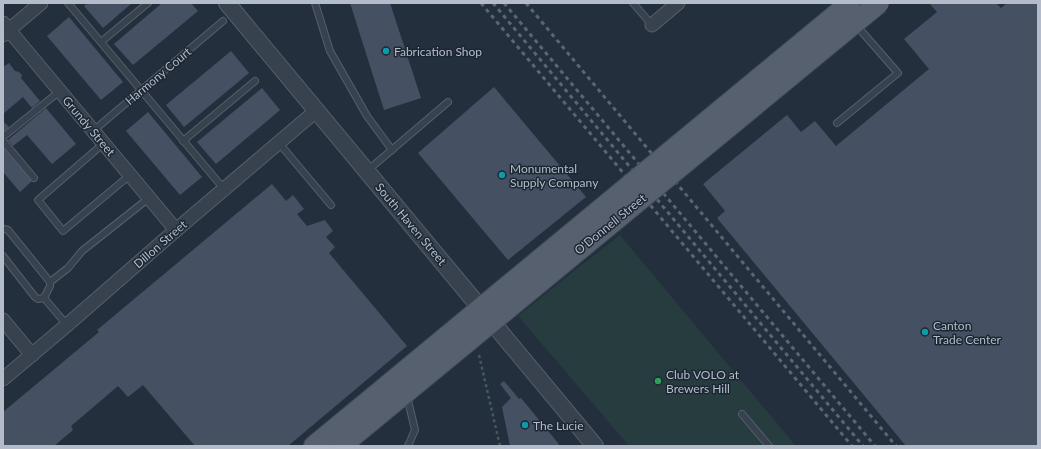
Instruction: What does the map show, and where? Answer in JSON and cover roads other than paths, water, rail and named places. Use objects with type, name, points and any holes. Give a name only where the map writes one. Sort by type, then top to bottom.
[{"type":"main road","name":"O'Donnell Street","points":[[314,446],[376,406],[880,3]]},
{"type":"main road","name":"O'Donnell Street","points":[[342,446],[376,406],[849,9]]},
{"type":"street","points":[[5,29],[41,3]]},
{"type":"street","name":"South Haven Street","points":[[227,3],[595,446]]},
{"type":"street","points":[[652,25],[678,3]]},
{"type":"street","name":"O'Donnell Street","points":[[482,310],[849,9],[863,3]]},
{"type":"street","name":"Grundy Street","points":[[5,29],[60,91],[176,230]]},
{"type":"street","name":"Dillon Street","points":[[3,379],[317,110]]},
{"type":"street","points":[[3,320],[32,354]]},
{"type":"lane","points":[[68,3],[224,189]]},
{"type":"lane","points":[[101,42],[148,3]]},
{"type":"lane","points":[[315,3],[330,51],[367,116],[392,150]]},
{"type":"lane","points":[[633,3],[652,25]]},
{"type":"lane","points":[[837,123],[898,73],[849,9]]},
{"type":"lane","name":"Harmony Court","points":[[93,131],[223,21]]},
{"type":"lane","points":[[183,141],[255,81]]},
{"type":"lane","points":[[3,137],[60,91]]},
{"type":"lane","points":[[367,171],[448,102]]},
{"type":"lane","points":[[3,142],[34,178]]},
{"type":"lane","points":[[278,142],[330,205]]},
{"type":"lane","points":[[104,143],[38,200],[63,231],[130,175]]},
{"type":"lane","points":[[3,256],[35,297],[38,300],[44,298],[50,286],[50,282],[68,268],[82,251],[149,198]]},
{"type":"lane","points":[[3,229],[8,230],[50,282]]},
{"type":"lane","points":[[44,298],[67,325]]},
{"type":"lane","points":[[408,446],[415,430],[403,376],[482,310]]},
{"type":"lane","points":[[742,414],[769,446]]},
{"type":"railway","points":[[481,3],[852,446]]},
{"type":"railway","points":[[493,3],[863,446]]},
{"type":"railway","points":[[504,3],[875,446]]},
{"type":"railway","points":[[526,3],[896,446]]},
{"type":"place","name":"Fabrication Shop","points":[[386,51]]},
{"type":"place","name":"Monumental Supply Company","points":[[502,175]]},
{"type":"place","name":"Canton Trade Center","points":[[925,332]]},
{"type":"place","name":"Club VOLO at Brewers Hill","points":[[658,381]]},
{"type":"place","name":"The Lucie","points":[[525,425]]}]
